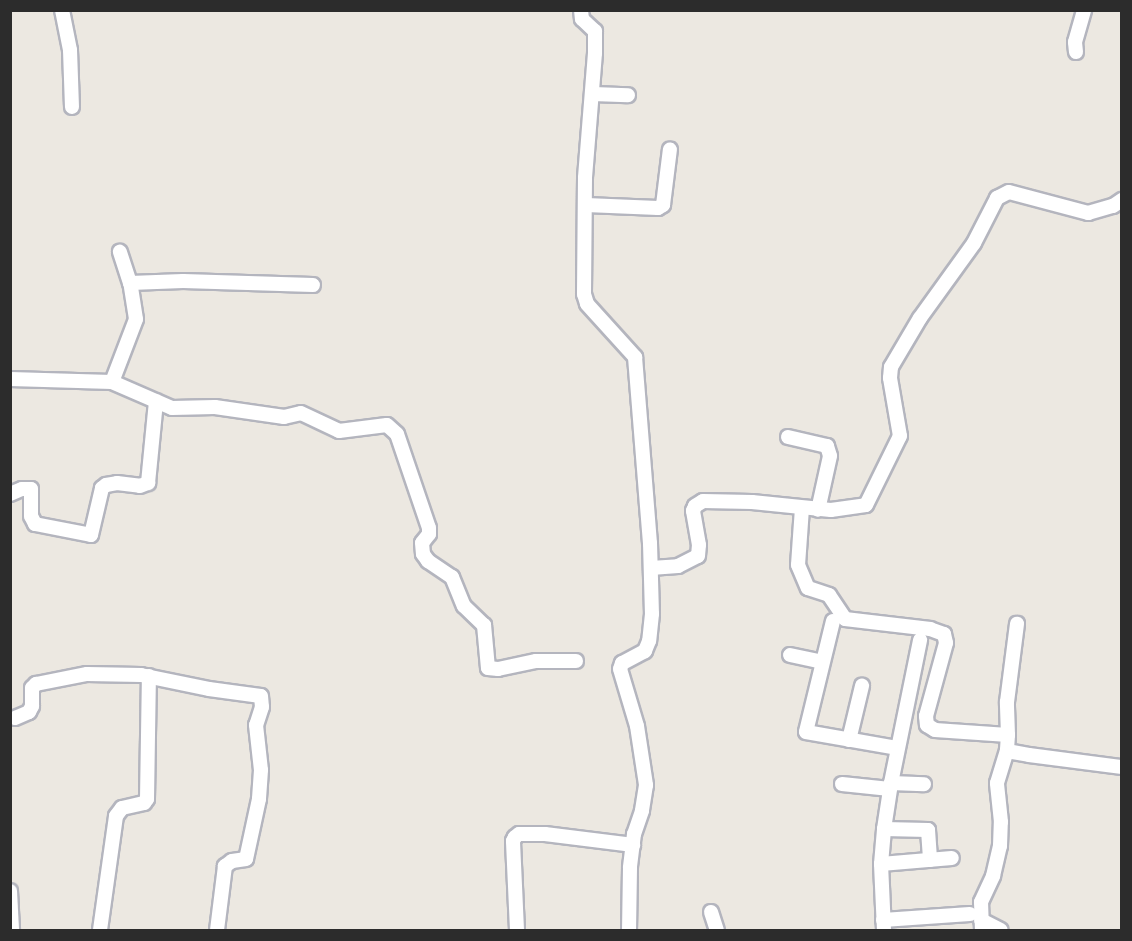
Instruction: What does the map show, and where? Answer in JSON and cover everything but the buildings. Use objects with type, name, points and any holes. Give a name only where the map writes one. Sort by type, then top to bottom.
[{"type":"street","points":[[62,10],[70,50],[72,107]]},
{"type":"street","points":[[581,10],[582,20],[595,31],[593,94],[585,178],[582,280],[587,304],[634,357],[651,568],[650,641],[645,651],[627,659],[620,669],[637,726],[646,786],[633,845],[629,930]]},
{"type":"street","points":[[1076,52],[1077,36],[1084,10]]},
{"type":"street","points":[[593,94],[628,95]]},
{"type":"street","points":[[586,205],[658,208],[663,206],[670,149]]},
{"type":"street","points":[[651,568],[678,566],[698,556],[699,545],[693,511],[698,503],[752,502],[818,510],[856,508],[866,505],[900,436],[890,378],[891,367],[920,318],[974,243],[1001,195],[1009,192],[1088,213],[1113,206],[1122,200]]},
{"type":"street","points":[[112,382],[136,319],[130,283],[120,252]]},
{"type":"street","points":[[130,283],[183,281],[313,285]]},
{"type":"street","points":[[10,379],[112,382],[172,408],[214,407],[284,417],[301,413],[339,431],[387,425],[397,434],[429,528],[429,534],[422,543],[423,554],[428,561],[452,577],[464,606],[484,625],[488,668],[498,669],[536,661],[576,661]]},
{"type":"street","points":[[10,494],[22,489],[31,489],[31,516],[35,524],[91,535],[102,488],[111,483],[140,486],[148,483],[156,401]]},
{"type":"street","points":[[789,437],[826,446],[830,456],[818,510]]},
{"type":"street","points":[[802,508],[798,565],[808,588],[829,595],[845,619],[930,629],[944,634],[946,643],[926,716],[927,725],[934,730],[1008,735]]},
{"type":"street","points":[[833,621],[806,732],[897,748]]},
{"type":"street","points":[[978,922],[981,902],[993,876],[1000,846],[1001,822],[997,783],[1006,751],[1007,702],[1017,624]]},
{"type":"street","points":[[920,640],[897,748],[884,829],[881,864],[884,925],[978,922],[1001,930]]},
{"type":"street","points":[[790,655],[822,662]]},
{"type":"street","points":[[15,718],[29,712],[32,706],[32,688],[36,684],[87,674],[149,676],[209,689],[261,696],[263,702],[256,725],[261,784],[246,859],[232,861],[225,866],[218,930]]},
{"type":"street","points":[[100,930],[116,816],[122,808],[144,803],[147,799],[149,676]]},
{"type":"street","points":[[849,740],[862,686]]},
{"type":"street","points":[[1006,751],[1122,767]]},
{"type":"street","points":[[842,784],[890,786],[924,784]]},
{"type":"street","points":[[884,829],[928,831],[930,860]]},
{"type":"street","points":[[517,930],[513,842],[519,834],[545,834],[633,845]]},
{"type":"street","points":[[881,864],[952,858]]},
{"type":"street","points":[[10,891],[12,930]]},
{"type":"street","points":[[711,912],[717,930]]}]
